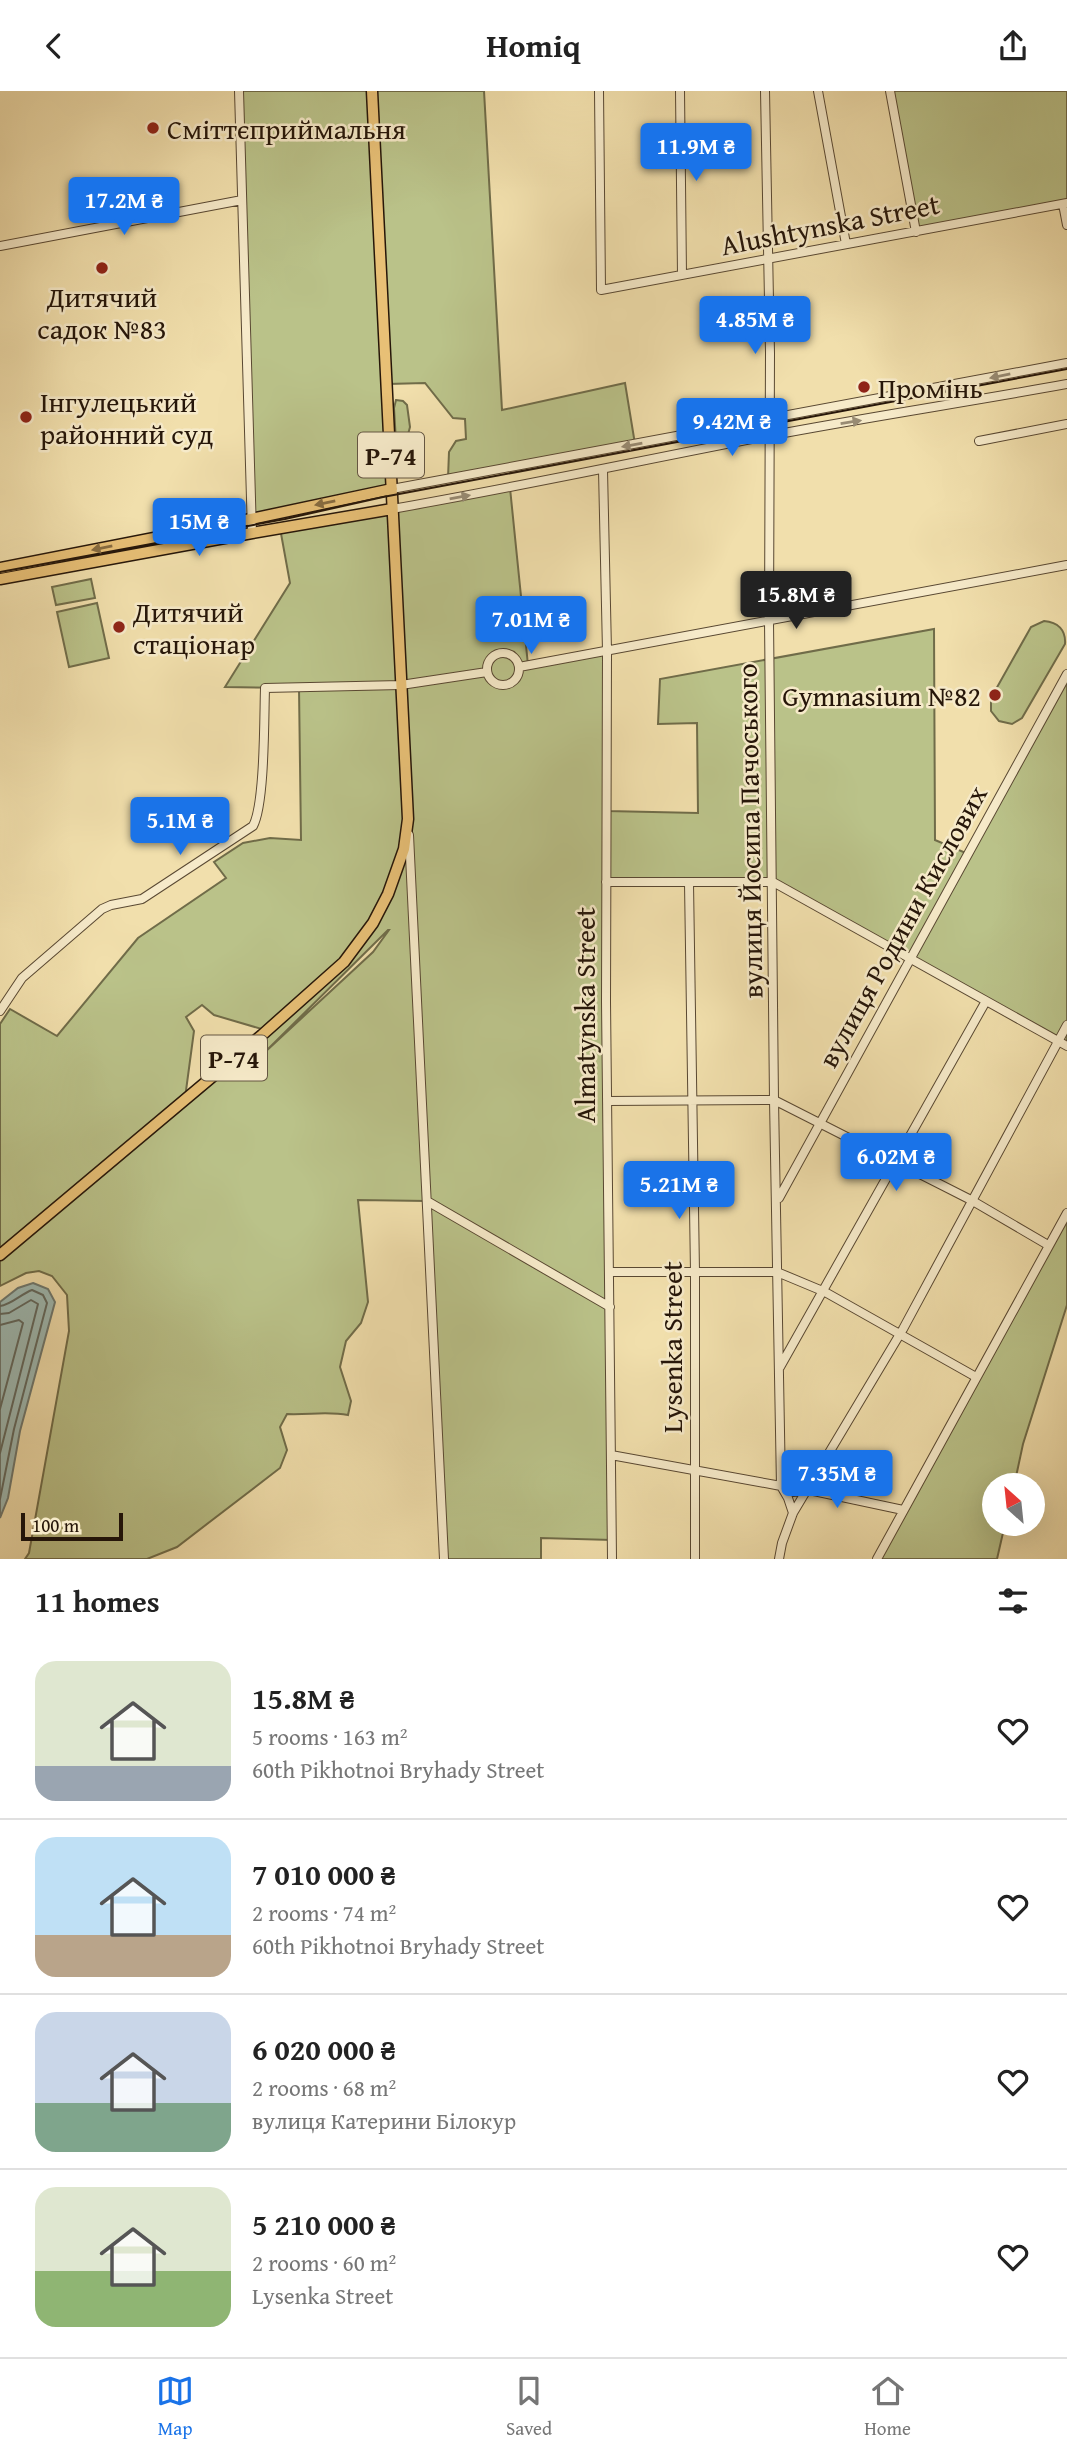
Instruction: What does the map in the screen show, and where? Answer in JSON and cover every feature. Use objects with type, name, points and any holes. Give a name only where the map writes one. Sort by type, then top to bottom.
[{"type":"main road","name":"Р-74","points":[[0,1255],[262,1035],[344,962],[373,923],[388,894],[404,849],[408,820],[372,91]]},
{"type":"main road","points":[[0,568],[392,489]]},
{"type":"main road","points":[[0,579],[392,509]]},
{"type":"street","points":[[239,91],[252,533]]},
{"type":"street","name":"Alushtynska Street","points":[[599,91],[601,290],[1065,204]]},
{"type":"street","points":[[680,91],[682,275]]},
{"type":"street","name":"вулиця Йосипа Пачоського","points":[[765,91],[774,1100],[781,1486]]},
{"type":"street","points":[[818,91],[846,244]]},
{"type":"street","points":[[890,91],[916,232]]},
{"type":"street","points":[[0,246],[242,200]]},
{"type":"street","points":[[1065,204],[1067,225]]},
{"type":"street","points":[[392,489],[1067,363]]},
{"type":"street","points":[[392,509],[769,436],[1067,384]]},
{"type":"street","points":[[979,440],[1067,424]]},
{"type":"street","name":"Almatynska Street","points":[[603,470],[607,651],[607,1101],[612,1559]]},
{"type":"street","points":[[519,667],[1067,565]]},
{"type":"street","points":[[500,653],[513,656],[519,667],[514,681],[504,685],[492,682],[486,672],[491,658],[500,653]]},
{"type":"street","points":[[0,1011],[22,978],[102,909],[142,899],[253,826],[257,817],[260,786],[265,688],[401,685],[486,672]]},
{"type":"street","name":"вулиця Родини Кислових","points":[[777,1201],[1067,674]]},
{"type":"street","points":[[408,820],[412,858],[444,1559]]},
{"type":"street","points":[[606,882],[773,882],[1067,1046]]},
{"type":"street","name":"Lysenka Street","points":[[689,883],[695,1272],[695,1559]]},
{"type":"street","points":[[779,1370],[986,1001]]},
{"type":"street","points":[[779,1559],[793,1513],[900,1334],[1067,1025]]},
{"type":"street","points":[[607,1101],[774,1100],[971,1201],[1048,1245]]},
{"type":"street","points":[[428,1201],[610,1307]]},
{"type":"street","points":[[877,1559],[1067,1213]]},
{"type":"street","points":[[609,1272],[777,1272],[825,1292],[976,1377]]},
{"type":"street","points":[[611,1455],[781,1486],[793,1492],[809,1490],[903,1510]]},
{"type":"street","points":[[781,1486],[793,1513]]},
{"type":"green space","points":[[239,91],[484,91],[502,410],[625,383],[635,444],[448,478],[449,452],[456,441],[466,439],[465,419],[453,418],[425,383],[388,384],[392,489],[251,519]]},
{"type":"green space","points":[[890,91],[1067,91],[1067,225],[1063,205],[916,232]]},
{"type":"green space","points":[[396,400],[407,405],[410,427],[402,457],[397,458],[394,408]]},
{"type":"green space","points":[[510,488],[528,665],[607,651],[607,811],[698,813],[697,723],[658,724],[660,679],[934,629],[935,840],[968,854],[1067,674],[1067,1046],[773,882],[606,882],[612,1540],[541,1538],[541,1559],[444,1559],[427,1201],[358,1200],[368,1302],[361,1323],[346,1341],[340,1367],[351,1401],[348,1415],[287,1414],[280,1427],[287,1450],[280,1468],[177,1547],[147,1559],[25,1559],[29,1553],[69,1331],[67,1295],[52,1276],[39,1271],[26,1273],[0,1286],[0,1024],[10,1009],[57,1036],[138,938],[226,878],[214,862],[243,843],[270,838],[301,840],[299,688],[225,687],[290,583],[280,528]],"holes":[[[388,930],[373,952],[264,1053]],[[202,1005],[214,1015],[265,1030],[185,1098],[194,1031],[186,1017]]]},
{"type":"green space","points":[[91,579],[95,598],[56,605],[52,587]]},
{"type":"green space","points":[[97,603],[109,658],[69,667],[57,612]]},
{"type":"green space","points":[[1044,621],[1060,628],[1065,644],[1022,718],[1012,724],[999,721],[991,711],[991,698],[1031,627]]},
{"type":"green space","points":[[1067,1213],[1067,1305],[1023,1444],[1017,1473],[982,1473],[982,1537],[1002,1537],[997,1559],[877,1559]]},
{"type":"water","points":[[33,1283],[48,1289],[55,1302],[20,1431],[8,1498],[0,1518],[0,1302],[18,1288]]},
{"type":"tram line","points":[[0,572],[1067,369]]},
{"type":"place","name":"Сміттєприймальня","points":[[153,128]]},
{"type":"place","name":"Дитячий садок №83","points":[[102,268]]},
{"type":"place","name":"Промінь","points":[[864,387]]},
{"type":"place","name":"Інгулецький районний суд","points":[[26,417]]},
{"type":"place","name":"Дитячий стаціонар","points":[[119,627]]},
{"type":"place","name":"Gymnasium №82","points":[[995,695]]}]
